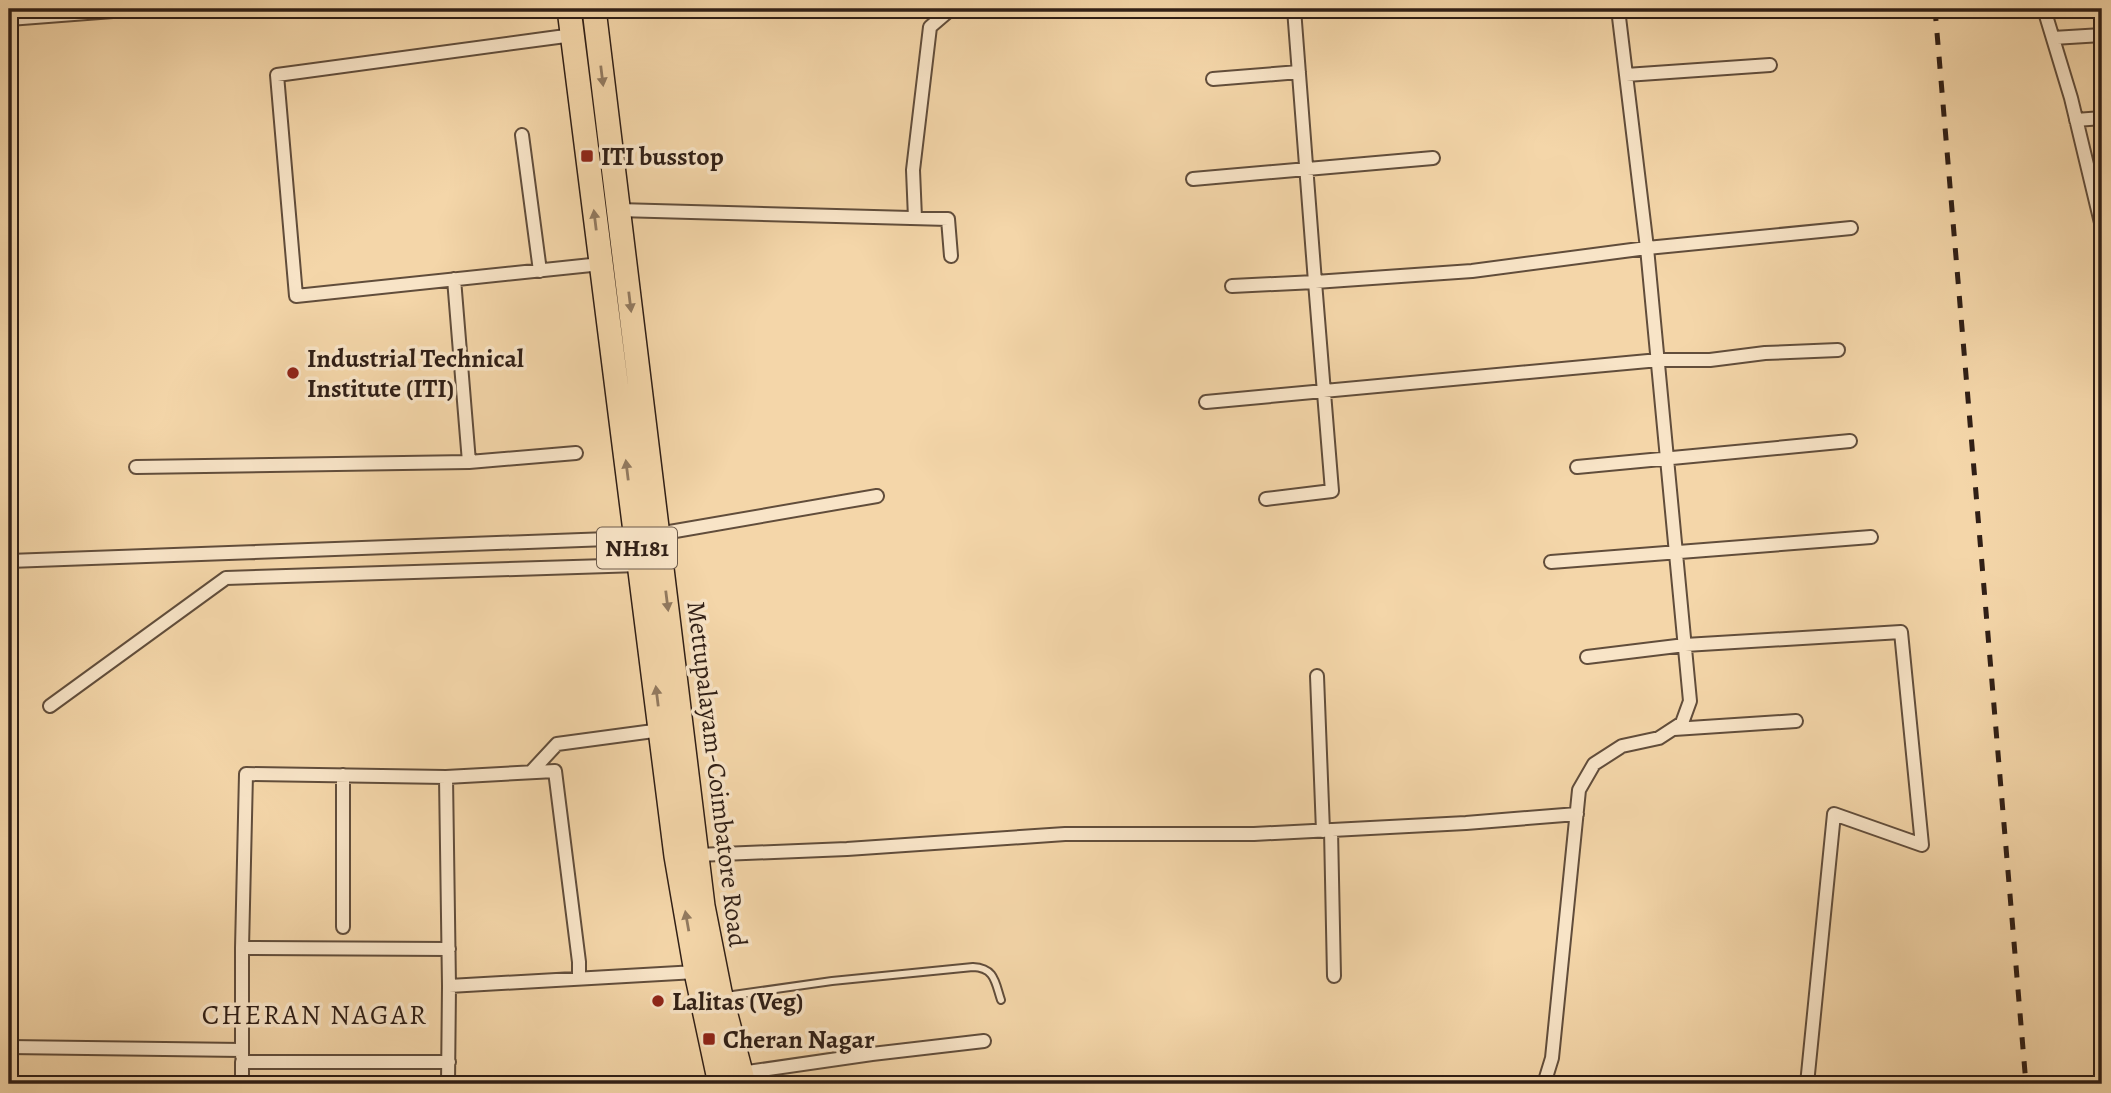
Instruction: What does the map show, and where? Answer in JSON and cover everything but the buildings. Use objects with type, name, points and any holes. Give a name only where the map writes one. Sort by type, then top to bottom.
[{"type":"highway","name":"NH181","points":[[569,9],[676,856],[696,972],[720,1084]]},
{"type":"highway","name":"Mettupalayam-Coimbatore Road","points":[[594,9],[703,906],[721,997],[742,1079]]},
{"type":"street","points":[[9,19],[139,9]]},
{"type":"street","points":[[915,218],[913,170],[930,27],[951,9]]},
{"type":"street","points":[[1266,499],[1332,491],[1294,9]]},
{"type":"street","points":[[1544,1084],[1552,1058],[1579,790],[1594,764],[1622,746],[1659,738],[1682,723],[1690,701],[1659,360],[1618,9]]},
{"type":"street","points":[[2044,9],[2076,120],[2102,227]]},
{"type":"street","points":[[573,34],[277,75],[296,296],[601,264]]},
{"type":"street","points":[[2053,38],[2102,35]]},
{"type":"street","points":[[1626,75],[1770,65]]},
{"type":"street","points":[[1213,79],[1299,72]]},
{"type":"street","points":[[2076,120],[2102,118]]},
{"type":"street","points":[[522,135],[540,271]]},
{"type":"street","points":[[1193,179],[1433,158]]},
{"type":"street","points":[[618,210],[948,219],[951,256]]},
{"type":"street","points":[[1232,286],[1472,271],[1647,248],[1851,228]]},
{"type":"street","points":[[454,279],[469,462]]},
{"type":"street","points":[[1206,402],[1659,360],[1710,360],[1765,353],[1838,350]]},
{"type":"street","points":[[1577,467],[1850,441]]},
{"type":"street","points":[[136,467],[469,462],[576,453]]},
{"type":"street","points":[[658,534],[877,496]]},
{"type":"street","points":[[1551,562],[1871,537]]},
{"type":"street","points":[[9,561],[635,538]]},
{"type":"street","points":[[50,706],[226,578],[639,565]]},
{"type":"street","points":[[1587,657],[1685,645],[1901,632],[1922,845],[1834,814],[1807,1084]]},
{"type":"street","points":[[1317,676],[1334,976]]},
{"type":"street","points":[[1673,729],[1796,721]]},
{"type":"street","points":[[531,772],[557,744],[661,730]]},
{"type":"street","points":[[242,1084],[246,774],[446,777],[555,771],[579,979]]},
{"type":"street","points":[[343,775],[343,927]]},
{"type":"street","points":[[446,777],[448,1084]]},
{"type":"street","points":[[697,855],[847,849],[1065,834],[1254,834],[1577,814]]},
{"type":"street","points":[[242,948],[449,949]]},
{"type":"street","points":[[449,986],[696,972]]},
{"type":"street","points":[[742,1079],[872,1054],[984,1041]]},
{"type":"street","points":[[9,1047],[449,1062]]},
{"type":"lane","points":[[721,997],[832,981],[983,967],[992,973],[1001,1000]]},
{"type":"railway","points":[[1935,9],[2026,1084]]},
{"type":"place","name":"ITI busstop","points":[[587,156]]},
{"type":"place","name":"Industrial Technical Institute (ITI)","points":[[293,373]]},
{"type":"place","name":"Lalitas (Veg)","points":[[658,1001]]},
{"type":"place","name":"Cheran Nagar","points":[[709,1039]]},
{"type":"district","name":"CHERAN NAGAR","points":[[315,1015]]}]
